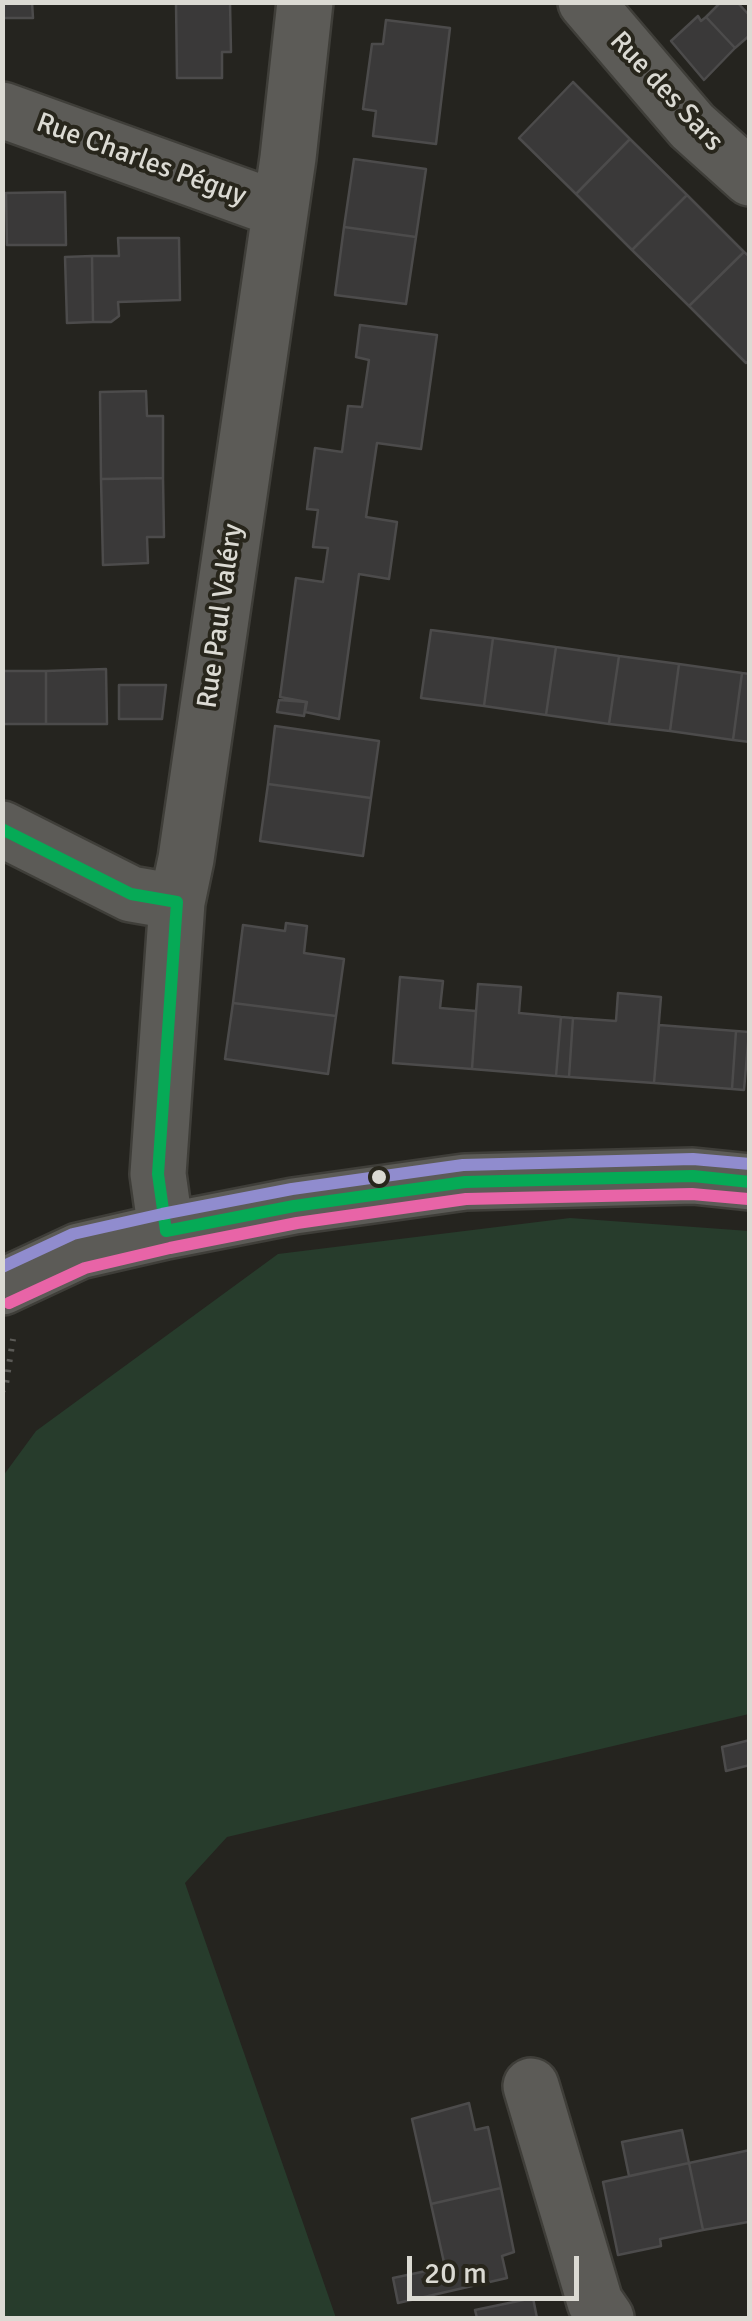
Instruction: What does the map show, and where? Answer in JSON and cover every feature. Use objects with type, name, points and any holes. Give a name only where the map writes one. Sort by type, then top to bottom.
[{"type":"street","name":"Rue Paul Valéry","points":[[166,1230],[158,1174],[178,902],[280,210],[306,2]]},
{"type":"street","name":"Rue des Sars","points":[[586,2],[692,126],[750,178]]},
{"type":"street","name":"Rue Charles Péguy","points":[[2,110],[280,210]]},
{"type":"street","points":[[2,829],[132,894],[178,902]]},
{"type":"street","points":[[2,1288],[79,1251],[294,1206],[465,1182],[693,1176],[750,1182]]},
{"type":"street","points":[[531,2086],[596,2302],[606,2318]]},
{"type":"green space","points":[[570,1218],[749,1231],[749,1714],[227,1837],[185,1883],[336,2318],[3,2318],[3,1476],[36,1431],[278,1254]]},
{"type":"building","points":[[2,2],[32,2],[33,18],[2,18]]},
{"type":"building","points":[[176,2],[230,2],[231,52],[222,52],[222,78],[177,78]]},
{"type":"building","points":[[721,2],[737,2],[750,16],[750,35],[735,48],[706,17]]},
{"type":"building","points":[[698,16],[701,21],[706,17],[735,48],[704,80],[671,41]]},
{"type":"building","points":[[386,20],[450,28],[436,144],[373,136],[376,111],[363,109],[372,44],[383,44]]},
{"type":"building","points":[[573,82],[630,139],[576,194],[519,138]]},
{"type":"building","points":[[630,139],[687,195],[632,250],[576,194]]},
{"type":"building","points":[[354,159],[426,169],[416,237],[344,227]]},
{"type":"building","points":[[65,192],[66,245],[7,245],[6,193]]},
{"type":"building","points":[[687,195],[744,252],[689,306],[632,250]]},
{"type":"building","points":[[344,227],[416,237],[406,304],[335,295]]},
{"type":"building","points":[[118,238],[179,238],[180,300],[118,302],[119,316],[111,322],[93,322],[92,256],[119,256]]},
{"type":"building","points":[[744,252],[750,257],[750,360],[746,363],[689,306]]},
{"type":"building","points":[[92,256],[93,322],[67,323],[65,257]]},
{"type":"building","points":[[360,325],[437,335],[421,449],[377,443],[366,517],[397,522],[389,579],[359,574],[339,719],[305,712],[307,702],[280,697],[296,578],[323,582],[328,548],[313,547],[318,510],[307,509],[315,448],[342,452],[348,406],[362,407],[369,360],[356,357]]},
{"type":"building","points":[[146,391],[147,416],[163,416],[163,478],[101,479],[100,392]]},
{"type":"building","points":[[163,478],[164,537],[147,537],[148,563],[103,565],[101,479]]},
{"type":"building","points":[[431,630],[493,638],[484,706],[421,698]]},
{"type":"building","points":[[493,638],[556,647],[546,715],[484,706]]},
{"type":"building","points":[[556,647],[619,656],[609,724],[546,715]]},
{"type":"building","points":[[619,656],[679,664],[670,731],[609,724]]},
{"type":"building","points":[[679,664],[742,673],[733,740],[670,731]]},
{"type":"building","points":[[106,669],[107,724],[46,724],[46,671]]},
{"type":"building","points":[[2,671],[46,671],[46,724],[2,724]]},
{"type":"building","points":[[742,673],[750,674],[750,742],[733,740]]},
{"type":"building","points":[[119,685],[166,685],[162,719],[119,719]]},
{"type":"building","points":[[279,700],[306,702],[304,716],[277,712]]},
{"type":"building","points":[[275,726],[379,741],[371,798],[268,784]]},
{"type":"building","points":[[268,784],[371,798],[363,856],[260,841]]},
{"type":"building","points":[[286,923],[307,926],[304,953],[344,959],[336,1016],[233,1003],[243,925],[285,931]]},
{"type":"building","points":[[400,977],[443,981],[440,1008],[476,1011],[472,1069],[393,1063]]},
{"type":"building","points":[[478,984],[521,987],[519,1013],[561,1017],[556,1076],[472,1069]]},
{"type":"building","points":[[618,993],[661,997],[654,1083],[569,1077],[573,1018],[616,1021]]},
{"type":"building","points":[[233,1003],[336,1016],[328,1074],[225,1059]]},
{"type":"building","points":[[561,1017],[573,1018],[569,1077],[556,1076]]},
{"type":"building","points":[[659,1025],[736,1031],[732,1089],[654,1083]]},
{"type":"building","points":[[736,1031],[749,1032],[744,1090],[732,1089]]},
{"type":"building","points":[[750,1740],[750,1765],[726,1771],[722,1747]]},
{"type":"building","points":[[469,2103],[475,2130],[488,2127],[501,2188],[431,2204],[412,2119]]},
{"type":"building","points":[[682,2130],[689,2163],[629,2176],[622,2142]]},
{"type":"building","points":[[750,2150],[750,2229],[748,2222],[703,2230],[689,2163]]},
{"type":"building","points":[[689,2163],[703,2230],[660,2239],[661,2246],[618,2255],[603,2182]]},
{"type":"building","points":[[501,2188],[514,2252],[502,2256],[507,2278],[398,2303],[393,2278],[445,2267],[431,2204]]},
{"type":"building","points":[[533,2298],[537,2318],[477,2318],[475,2310]]},
{"type":"transit line","points":[[2,829],[131,894],[177,902]]},
{"type":"transit line","points":[[166,1231],[158,1174],[177,902]]},
{"type":"transit line","points":[[2,1267],[73,1234],[162,1214],[292,1189],[463,1165],[693,1159],[750,1164]]},
{"type":"transit line","points":[[166,1231],[294,1206],[465,1182],[693,1176],[750,1182]]},
{"type":"transit line","points":[[9,1303],[85,1268],[170,1248],[297,1223],[466,1199],[692,1194],[748,1199]]}]
